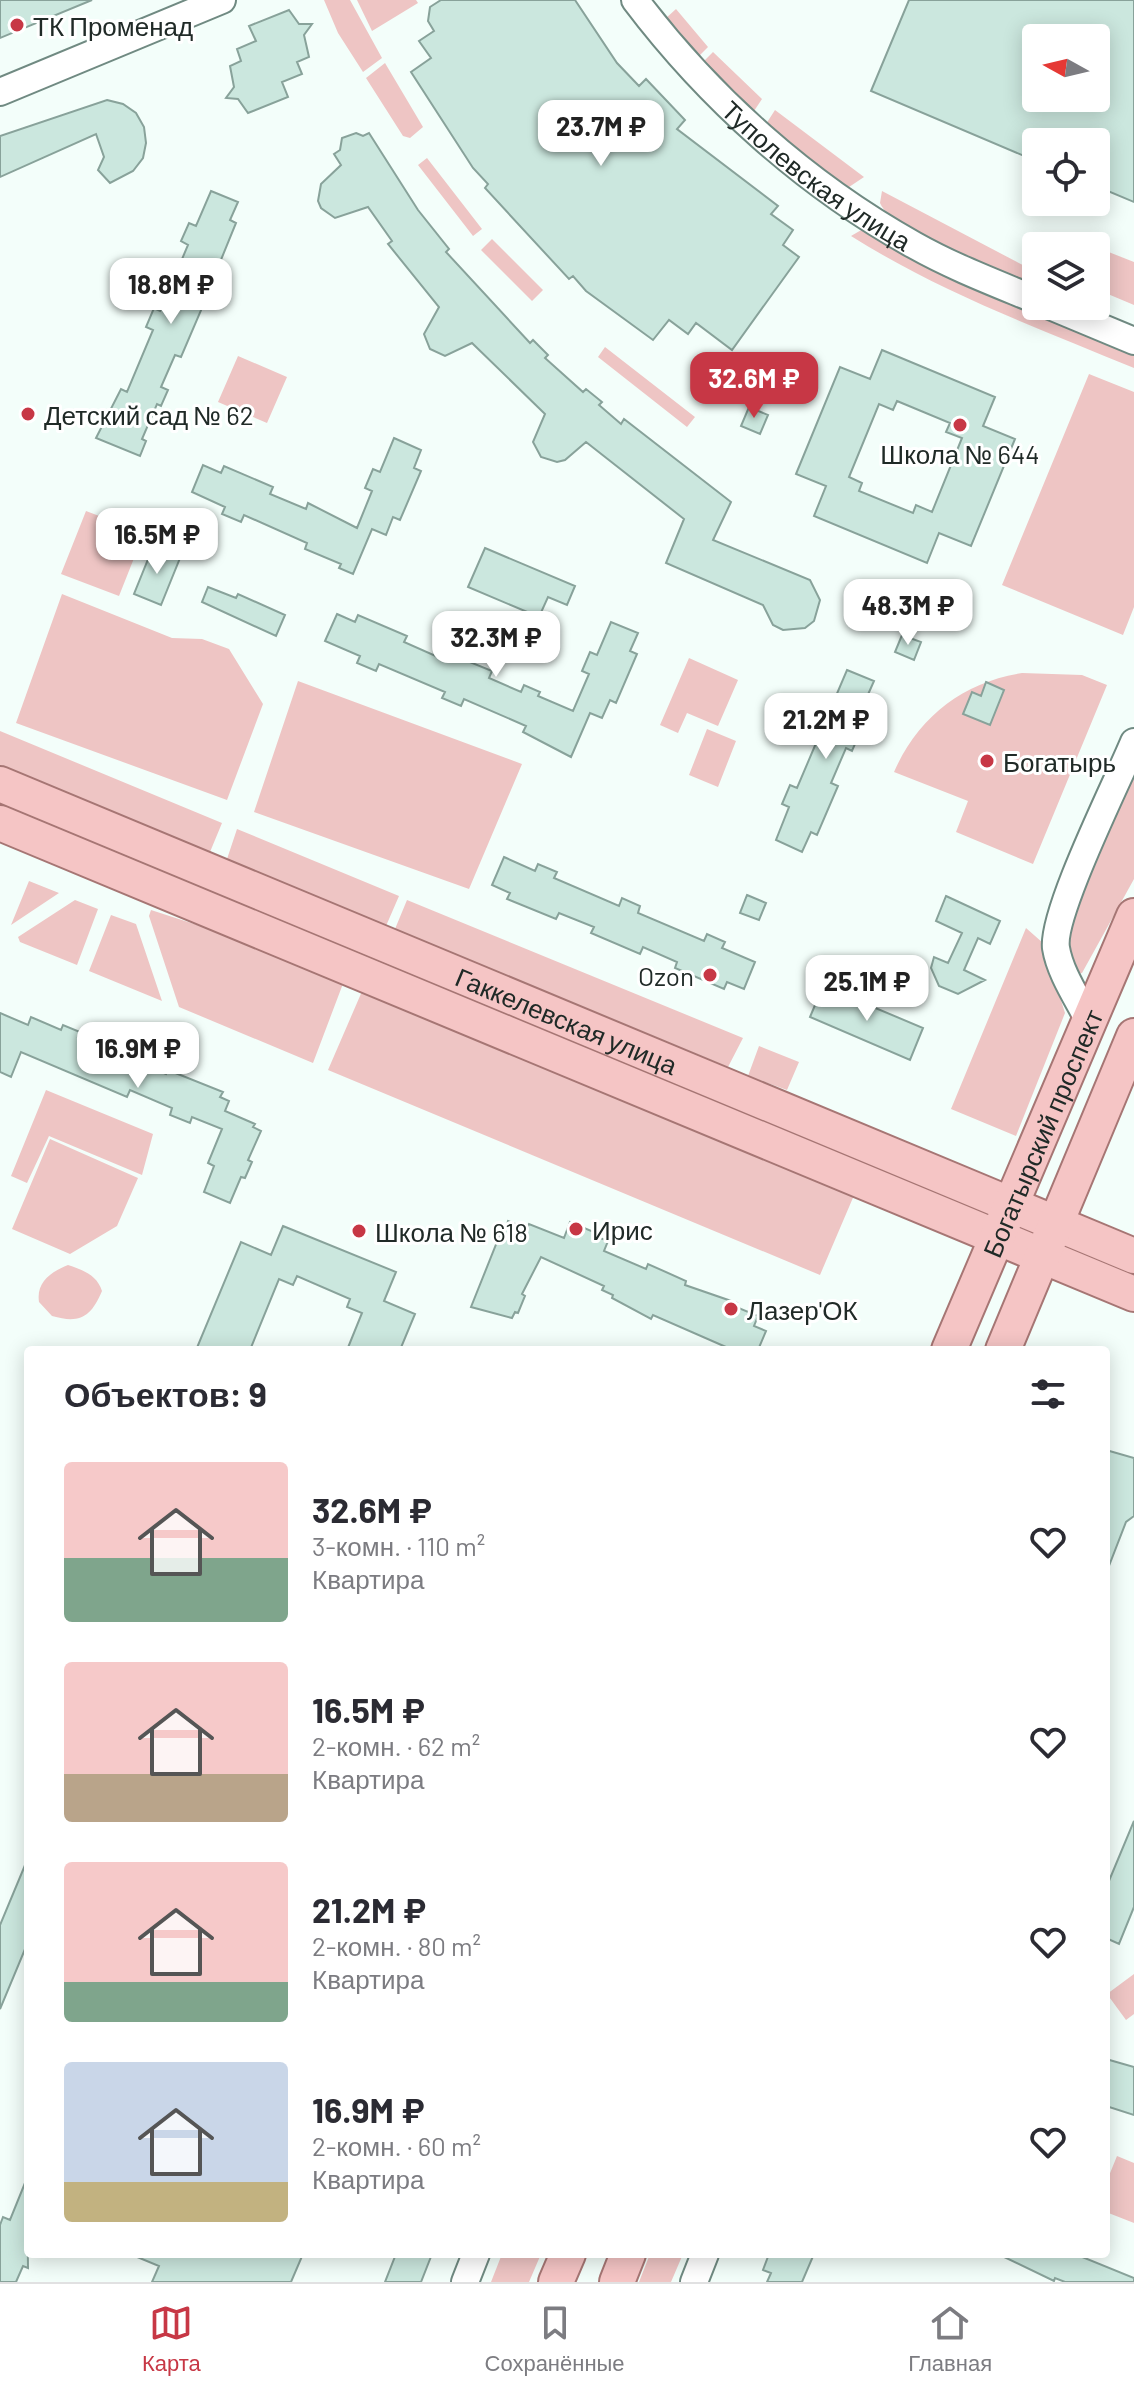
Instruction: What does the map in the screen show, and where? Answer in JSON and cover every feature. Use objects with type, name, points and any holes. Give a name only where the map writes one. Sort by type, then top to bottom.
[{"type":"main road","name":"Гаккелевская улица","points":[[6,787],[1134,1256]]},
{"type":"main road","name":"Гаккелевская улица","points":[[0,822],[1134,1294]]},
{"type":"main road","name":"Богатырский проспект","points":[[951,1346],[1134,916]]},
{"type":"main road","name":"Богатырский проспект","points":[[1005,1346],[1134,1036]]},
{"type":"main road","points":[[556,2282],[566,2258]]},
{"type":"main road","points":[[617,2282],[626,2258]]},
{"type":"street","points":[[0,92],[222,0]]},
{"type":"street","name":"Туполевская улица","points":[[635,0],[717,95],[797,166],[913,244],[1022,294]]},
{"type":"street","points":[[1084,320],[1134,341]]},
{"type":"street","points":[[1089,1021],[1060,962],[1056,933],[1065,902],[1133,747]]},
{"type":"street","points":[[0,822],[6,787]]},
{"type":"street","points":[[465,2282],[474,2258]]},
{"type":"street","points":[[694,2282],[703,2258]]},
{"type":"shaded area","points":[[324,0],[350,0],[382,58],[363,72],[338,33]]},
{"type":"shaded area","points":[[357,0],[416,0],[418,3],[372,31]]},
{"type":"shaded area","points":[[676,9],[708,47],[697,58],[665,19]]},
{"type":"shaded area","points":[[713,52],[762,99],[754,111],[702,63]]},
{"type":"shaded area","points":[[385,63],[423,127],[410,138],[403,136],[366,78]]},
{"type":"shaded area","points":[[775,110],[864,177],[849,187],[837,183],[766,124]]},
{"type":"shaded area","points":[[427,158],[482,229],[473,236],[418,165]]},
{"type":"shaded area","points":[[882,191],[1022,265],[1022,282],[926,240],[889,215],[880,203]]},
{"type":"shaded area","points":[[863,229],[1022,301],[1022,320],[1063,320],[1134,352],[1134,368],[990,308],[919,275],[851,236]]},
{"type":"shaded area","points":[[492,239],[543,290],[532,301],[481,250]]},
{"type":"shaded area","points":[[1110,253],[1134,262],[1134,305],[1110,295]]},
{"type":"shaded area","points":[[605,347],[695,417],[687,427],[598,357]]},
{"type":"shaded area","points":[[238,356],[287,377],[267,423],[218,402]]},
{"type":"shaded area","points":[[1089,374],[1134,392],[1134,607],[1123,635],[1002,585]]},
{"type":"shaded area","points":[[86,511],[144,533],[119,596],[61,574]]},
{"type":"shaded area","points":[[62,594],[172,638],[202,639],[229,649],[263,704],[227,800],[16,723]]},
{"type":"shaded area","points":[[689,658],[738,680],[718,726],[687,713],[678,733],[660,725]]},
{"type":"shaded area","name":"Богатырь","points":[[1022,673],[1082,675],[1107,685],[1033,864],[956,832],[968,801],[894,772],[916,735],[945,705],[980,685]]},
{"type":"shaded area","points":[[298,681],[522,764],[469,889],[254,812]]},
{"type":"shaded area","points":[[707,729],[736,741],[718,787],[689,775]]},
{"type":"shaded area","points":[[0,731],[222,823],[210,852],[0,766]]},
{"type":"shaded area","points":[[1134,771],[1134,879],[1082,973],[1077,974],[1066,949],[1069,919]]},
{"type":"shaded area","points":[[237,829],[399,896],[386,926],[227,859]]},
{"type":"shaded area","points":[[29,881],[59,893],[11,925]]},
{"type":"shaded area","points":[[75,900],[98,909],[77,965],[20,942],[18,937]]},
{"type":"shaded area","points":[[407,900],[743,1038],[728,1067],[395,929]]},
{"type":"shaded area","points":[[151,910],[225,934],[344,981],[313,1063],[179,1007],[149,916]]},
{"type":"shaded area","points":[[111,915],[136,924],[162,1001],[89,971]]},
{"type":"shaded area","points":[[1026,928],[1043,943],[1065,1013],[1016,1136],[951,1109]]},
{"type":"shaded area","points":[[363,989],[855,1193],[820,1275],[328,1070]]},
{"type":"shaded area","points":[[759,1046],[799,1062],[787,1090],[748,1076]]},
{"type":"shaded area","points":[[46,1090],[153,1134],[142,1175],[49,1136],[27,1183],[11,1176]]},
{"type":"shaded area","points":[[50,1139],[138,1178],[117,1226],[70,1254],[12,1229]]},
{"type":"shaded area","points":[[68,1265],[93,1277],[102,1291],[89,1312],[70,1319],[52,1316],[39,1302],[42,1283]]},
{"type":"shaded area","points":[[1134,1974],[1134,2014],[1126,2020],[1110,1998],[1110,1992]]},
{"type":"shaded area","points":[[1117,2156],[1134,2163],[1134,2223],[1110,2214],[1110,2173]]},
{"type":"shaded area","points":[[500,2258],[539,2258],[529,2282],[491,2282]]},
{"type":"shaded area","points":[[648,2258],[681,2258],[671,2282],[639,2282]]},
{"type":"building","name":"ТК Променад","points":[[0,0],[92,0],[0,38]]},
{"type":"building","points":[[441,0],[575,0],[617,63],[639,86],[646,79],[685,120],[677,129],[778,206],[771,214],[793,230],[783,245],[799,257],[732,350],[696,323],[688,334],[669,320],[653,340],[586,291],[573,276],[569,279],[485,188],[488,184],[473,168],[411,72],[431,58],[419,41],[434,31],[428,21],[430,7]]},
{"type":"building","points":[[909,0],[1134,0],[1134,202],[1110,192],[1110,128],[1022,128],[1022,155],[871,91]]},
{"type":"building","points":[[289,10],[299,24],[312,24],[304,35],[309,57],[297,62],[302,74],[282,82],[288,97],[248,113],[238,99],[226,98],[234,87],[230,66],[241,61],[237,49],[256,41],[249,26]]},
{"type":"building","points":[[107,100],[123,104],[136,113],[144,127],[146,143],[143,158],[133,171],[110,183],[98,170],[104,157],[96,134],[0,177],[0,136]]},
{"type":"building","points":[[356,133],[363,136],[369,133],[418,210],[449,249],[446,252],[530,343],[533,340],[548,355],[545,358],[583,392],[586,389],[602,402],[599,405],[621,424],[624,419],[731,502],[713,540],[810,580],[820,600],[814,621],[805,628],[783,630],[773,625],[763,605],[666,563],[684,519],[586,442],[565,460],[557,462],[541,457],[533,442],[545,414],[472,343],[445,356],[430,349],[424,334],[439,307],[388,244],[392,241],[368,207],[335,218],[321,208],[318,201],[321,184],[341,165],[334,154],[340,150],[342,138]]},
{"type":"building","points":[[211,191],[238,202],[230,220],[236,223],[216,272],[210,270],[195,306],[202,308],[181,357],[175,355],[161,387],[168,390],[161,406],[157,404],[142,439],[146,441],[140,456],[96,438],[121,389],[127,392],[153,330],[146,327],[154,308],[160,311],[188,245],[181,241],[189,223],[196,226]]},
{"type":"building","points":[[882,350],[995,397],[983,426],[1015,439],[971,546],[939,533],[927,563],[814,516],[826,486],[796,474],[840,367],[870,379]],"holes":[[[897,401],[950,423],[946,432],[962,438],[932,512],[916,505],[913,513],[859,491],[862,483],[849,477],[879,404],[893,410]]]},
{"type":"building","points":[[749,407],[768,415],[760,434],[741,426]]},
{"type":"building","points":[[394,438],[421,450],[414,468],[421,471],[400,520],[393,517],[386,535],[372,529],[353,574],[339,568],[341,564],[305,549],[307,543],[244,515],[241,522],[222,514],[225,507],[192,492],[203,465],[221,473],[224,466],[273,487],[270,494],[306,509],[308,503],[357,528],[372,491],[365,488],[373,469],[380,472]]},
{"type":"building","points":[[153,547],[180,558],[161,605],[134,594]]},
{"type":"building","points":[[485,548],[575,586],[567,605],[548,597],[539,617],[468,587]]},
{"type":"building","points":[[208,587],[236,598],[238,594],[285,615],[276,636],[202,602]]},
{"type":"building","points":[[337,614],[355,622],[358,615],[407,636],[404,642],[440,658],[443,651],[492,671],[489,678],[521,692],[524,685],[540,692],[538,696],[573,711],[589,674],[582,671],[590,652],[597,655],[611,622],[638,633],[630,651],[637,654],[616,703],[610,700],[602,718],[590,713],[571,757],[523,732],[526,726],[464,699],[461,706],[442,698],[445,692],[379,664],[376,671],[357,663],[360,656],[325,641]]},
{"type":"building","points":[[902,635],[921,642],[914,660],[895,652]]},
{"type":"building","points":[[847,670],[874,681],[866,699],[873,702],[852,751],[846,748],[831,783],[838,786],[817,835],[811,832],[802,852],[776,840],[789,807],[782,804],[790,785],[797,788],[825,722],[818,719],[826,700],[833,703]]},
{"type":"building","points":[[986,682],[1004,690],[990,725],[963,714],[972,692],[981,696]]},
{"type":"building","points":[[504,857],[535,871],[538,864],[557,872],[554,878],[619,906],[622,898],[640,906],[638,913],[704,941],[707,934],[725,942],[722,948],[755,962],[744,989],[727,982],[724,989],[675,968],[677,962],[643,947],[640,954],[591,933],[594,927],[559,913],[556,919],[507,899],[510,893],[492,885]]},
{"type":"building","points":[[747,895],[766,903],[759,920],[740,913]]},
{"type":"building","points":[[946,896],[1000,921],[990,944],[978,938],[964,970],[985,980],[958,994],[939,986],[931,968],[934,957],[948,963],[962,933],[936,921]]},
{"type":"building","points":[[823,986],[923,1028],[910,1060],[810,1017]]},
{"type":"building","points":[[0,1013],[28,1025],[31,1017],[61,1030],[63,1025],[80,1032],[78,1037],[113,1052],[115,1047],[133,1055],[131,1060],[166,1074],[168,1070],[223,1092],[220,1097],[229,1101],[225,1111],[255,1124],[253,1127],[261,1131],[248,1160],[252,1162],[245,1178],[241,1177],[230,1203],[204,1192],[214,1166],[208,1163],[222,1129],[192,1117],[190,1123],[170,1115],[172,1108],[130,1090],[127,1097],[21,1052],[11,1077],[0,1072]]},
{"type":"building","points":[[508,1221],[527,1229],[529,1224],[564,1238],[570,1222],[601,1235],[600,1238],[608,1241],[604,1251],[646,1269],[648,1264],[686,1281],[685,1285],[737,1303],[736,1307],[758,1316],[754,1326],[766,1331],[760,1346],[724,1346],[653,1315],[651,1319],[612,1298],[613,1295],[602,1290],[604,1286],[541,1257],[522,1294],[525,1296],[518,1313],[515,1312],[512,1318],[471,1307],[503,1227],[506,1228]]},
{"type":"building","points":[[283,1226],[396,1272],[384,1301],[415,1314],[402,1346],[349,1346],[362,1313],[347,1307],[350,1299],[297,1276],[293,1285],[279,1279],[252,1346],[198,1346],[241,1242],[271,1255]]},
{"type":"building","points":[[1110,1451],[1134,1458],[1134,1516],[1126,1522],[1110,1563]]},
{"type":"building","points":[[1134,1821],[1134,1907],[1119,1944],[1110,1940],[1110,1878]]},
{"type":"building","points":[[24,1868],[24,1952],[0,2009],[0,1925]]},
{"type":"building","points":[[1110,2060],[1134,2067],[1134,2115],[1110,2107]]},
{"type":"building","points":[[24,2185],[24,2258],[28,2258],[28,2268],[23,2266],[16,2282],[0,2282],[0,2225],[3,2217],[10,2220]]},
{"type":"building","points":[[140,2258],[301,2258],[291,2282],[152,2282],[159,2266]]},
{"type":"building","points":[[394,2258],[430,2258],[421,2282],[385,2282]]},
{"type":"building","points":[[768,2258],[812,2258],[802,2282],[767,2282],[771,2273],[763,2270]]},
{"type":"building","points":[[1006,2258],[1085,2258],[1134,2278],[1134,2282],[1065,2282],[1055,2278],[1054,2281]]},
{"type":"place","name":"ТК Променад","points":[[17,25]]},
{"type":"place","name":"Детский сад № 62","points":[[28,414]]},
{"type":"place","name":"Школа № 644","points":[[960,425]]},
{"type":"place","name":"Богатырь","points":[[987,761]]},
{"type":"place","name":"Ozon","points":[[710,975]]},
{"type":"place","name":"Ирис","points":[[576,1229]]},
{"type":"place","name":"Школа № 618","points":[[359,1231]]},
{"type":"place","name":"Лазер'ОК","points":[[731,1309]]}]
